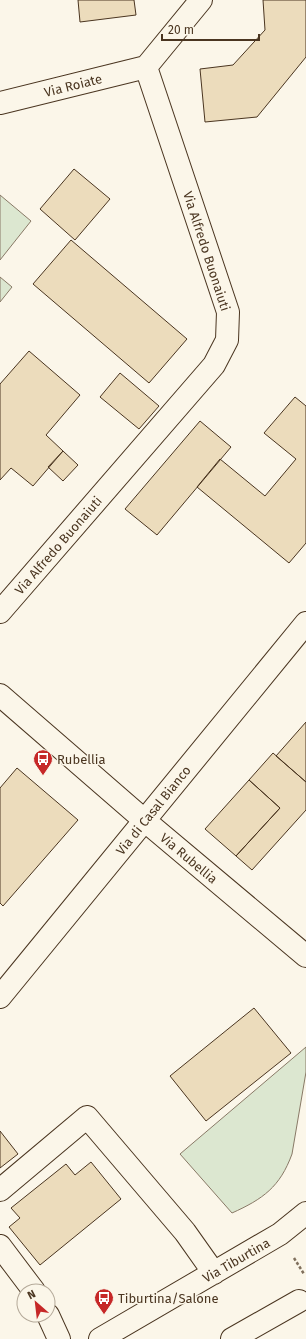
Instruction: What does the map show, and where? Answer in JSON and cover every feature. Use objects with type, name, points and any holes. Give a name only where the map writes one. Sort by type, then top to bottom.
[{"type":"street","points":[[146,67],[201,0]]},
{"type":"street","name":"Via Roiate","points":[[0,103],[146,67]]},
{"type":"street","name":"Via Alfredo Buonaiuti","points":[[0,612],[214,365],[227,340],[228,312],[146,67]]},
{"type":"street","name":"Via di Casal Bianco","points":[[0,997],[306,623]]},
{"type":"street","name":"Via Rubellia","points":[[0,695],[144,820],[306,956]]},
{"type":"street","points":[[0,1190],[88,1117],[185,1232],[214,1273]]},
{"type":"street","name":"Via Tiburtina","points":[[100,1339],[280,1234],[306,1213]]},
{"type":"street","points":[[0,1246],[28,1283]]},
{"type":"street","points":[[232,1339],[298,1301]]},
{"type":"street","points":[[52,1323],[59,1339]]},
{"type":"path","points":[[292,1255],[306,1277]]},
{"type":"green space","points":[[0,195],[31,221],[0,260]]},
{"type":"green space","points":[[0,277],[12,287],[0,302]]},
{"type":"green space","points":[[306,1047],[306,1072],[292,1154],[282,1175],[269,1191],[253,1203],[232,1213],[180,1154]]},
{"type":"building","points":[[78,0],[134,0],[136,15],[80,22]]},
{"type":"building","points":[[263,0],[306,0],[306,57],[257,117],[205,122],[200,69],[233,65],[265,30]]},
{"type":"building","points":[[74,169],[110,199],[75,240],[40,209]]},
{"type":"building","points":[[71,240],[187,339],[149,383],[33,284]]},
{"type":"building","points":[[29,351],[80,395],[46,435],[63,451],[33,486],[11,468],[0,480],[0,384]]},
{"type":"building","points":[[120,373],[159,406],[139,429],[100,397]]},
{"type":"building","points":[[295,397],[306,406],[306,543],[289,563],[197,487],[220,459],[265,496],[296,459],[264,433]]},
{"type":"building","points":[[200,421],[231,447],[157,535],[125,509]]},
{"type":"building","points":[[63,451],[78,465],[63,481],[48,467]]},
{"type":"building","points":[[306,722],[306,782],[276,756]]},
{"type":"building","points":[[273,753],[306,782],[306,810],[252,870],[236,856],[280,808],[249,780]]},
{"type":"building","points":[[17,768],[78,820],[3,906],[0,903],[0,788]]},
{"type":"building","points":[[249,780],[280,808],[236,856],[205,829]]},
{"type":"building","points":[[254,1008],[291,1053],[206,1121],[170,1076]]},
{"type":"building","points":[[0,1131],[18,1154],[0,1168]]},
{"type":"building","points":[[91,1162],[121,1199],[40,1265],[9,1227],[20,1218],[11,1208],[66,1164],[75,1175]]},
{"type":"place","name":"Rubellia","points":[[43,776]]},
{"type":"place","name":"Tiburtina/Salone","points":[[104,1315]]}]
